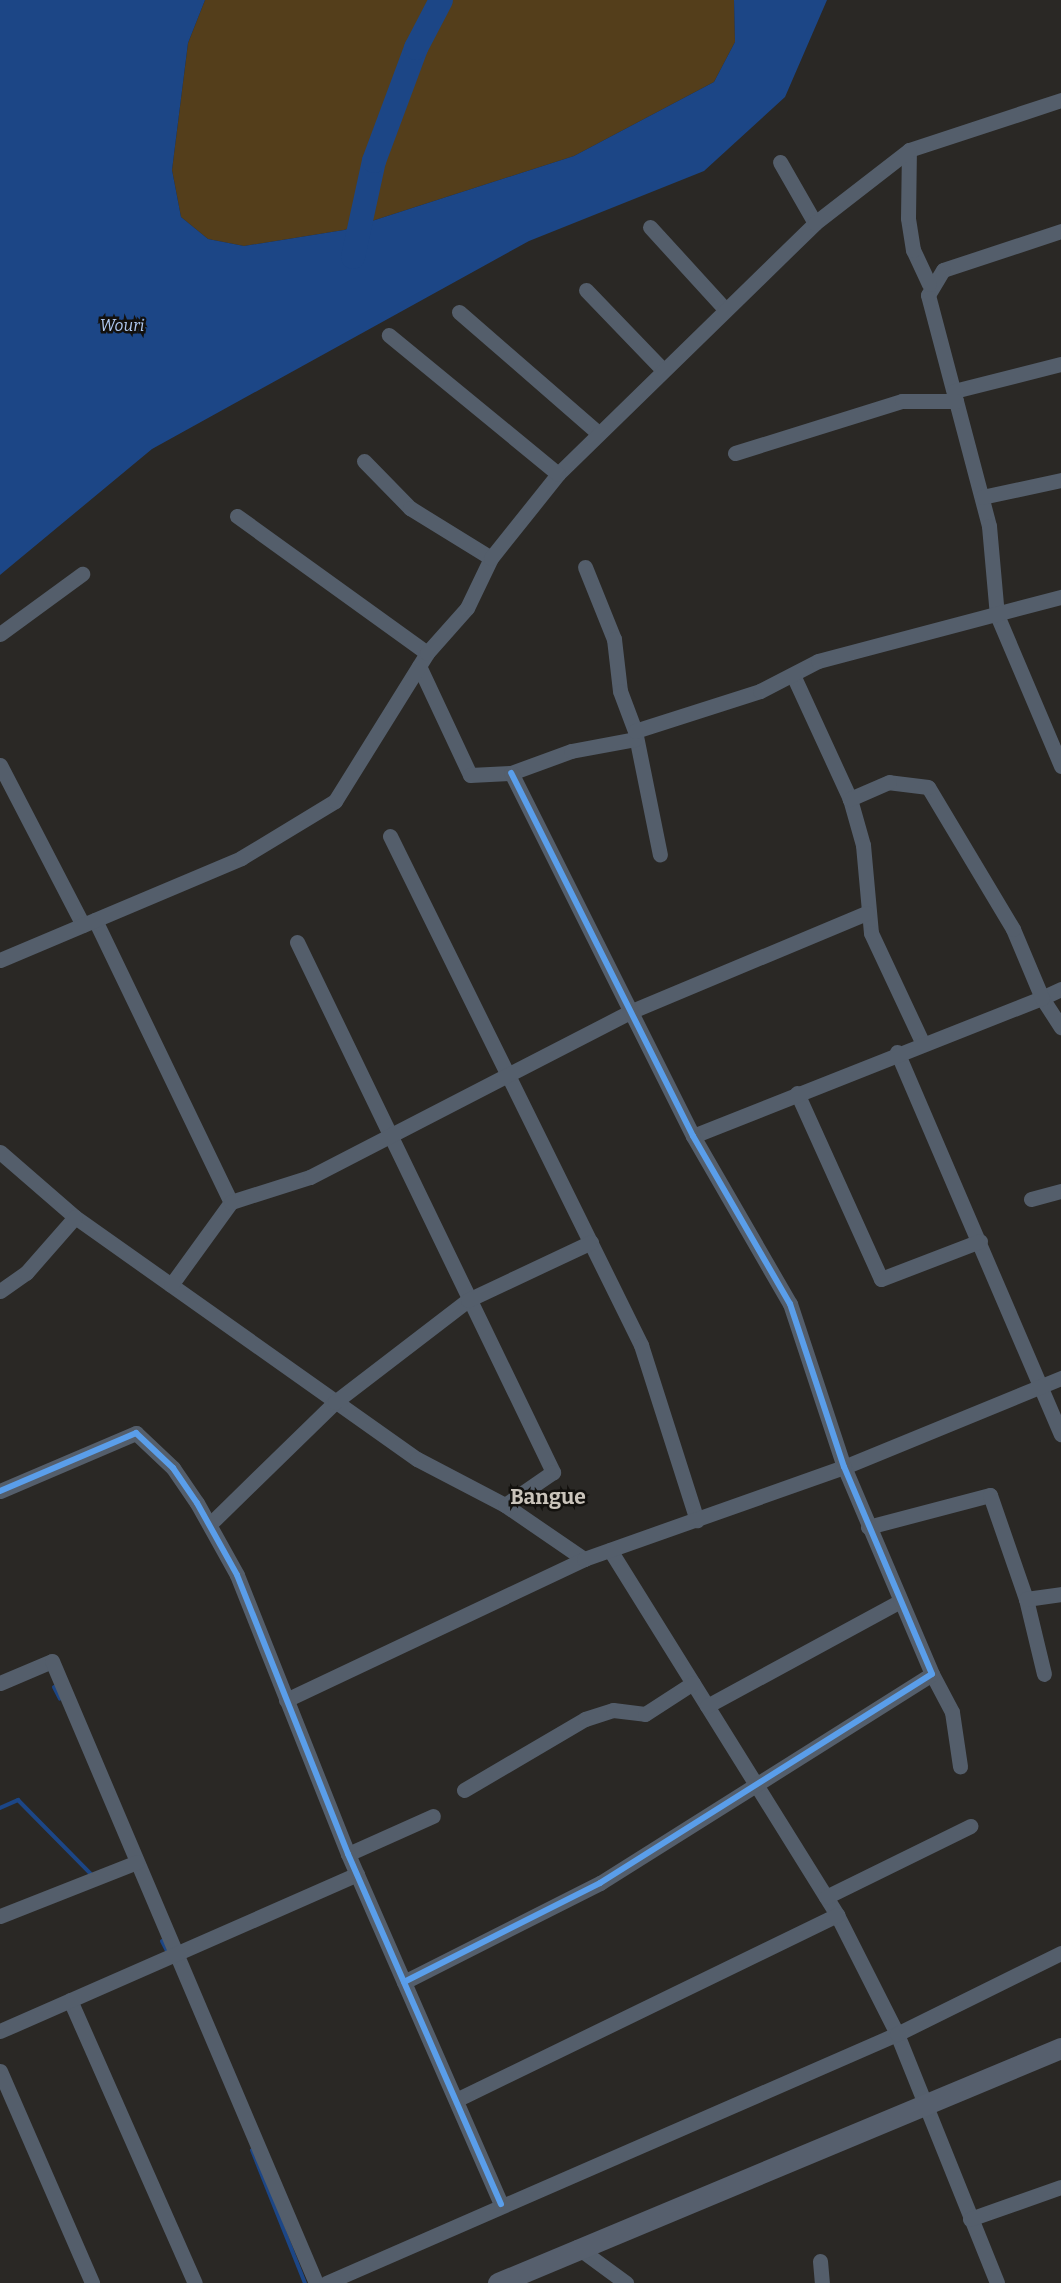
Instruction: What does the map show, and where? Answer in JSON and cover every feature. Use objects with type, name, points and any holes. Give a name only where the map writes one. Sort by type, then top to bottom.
[{"type":"main road","points":[[498,2283],[577,2247],[924,2107],[1061,2048]]},
{"type":"street","points":[[0,960],[240,858],[335,801],[423,659],[467,608],[491,558],[558,474],[724,309],[815,223],[909,150],[1061,100]]},
{"type":"street","points":[[909,150],[908,218],[913,250],[929,284],[955,396],[982,497],[997,615],[1061,766]]},
{"type":"street","points":[[780,162],[815,223]]},
{"type":"street","points":[[650,227],[724,309]]},
{"type":"street","points":[[929,284],[943,270],[1061,231]]},
{"type":"street","points":[[586,290],[663,370]]},
{"type":"street","points":[[459,312],[598,433]]},
{"type":"street","points":[[389,335],[558,474]]},
{"type":"street","points":[[735,453],[902,401],[955,396],[1061,364]]},
{"type":"street","points":[[364,461],[410,508],[491,558]]},
{"type":"street","points":[[982,497],[1061,480]]},
{"type":"street","points":[[237,516],[423,659],[470,775],[511,773],[571,751],[635,735],[760,691],[826,659],[1061,597]]},
{"type":"street","points":[[585,567],[614,639],[620,691],[635,735],[660,855]]},
{"type":"street","points":[[0,634],[82,574]]},
{"type":"street","points":[[793,675],[850,799],[863,845],[866,913],[922,1042]]},
{"type":"street","points":[[0,765],[89,923],[231,1202]]},
{"type":"street","points":[[511,773],[693,1136],[790,1304],[844,1467],[932,1674],[950,1704],[960,1766]]},
{"type":"street","points":[[850,799],[889,782],[928,787],[1013,929],[1042,998],[1061,1027]]},
{"type":"street","points":[[390,836],[510,1074],[641,1345],[697,1520]]},
{"type":"street","points":[[171,1285],[231,1202],[310,1177],[632,1011],[866,913]]},
{"type":"street","points":[[297,942],[394,1134],[468,1300],[553,1472],[504,1504]]},
{"type":"street","points":[[693,1136],[922,1042],[1061,989]]},
{"type":"street","points":[[897,1052],[1044,1385],[1061,1434]]},
{"type":"street","points":[[796,1093],[881,1279],[980,1240]]},
{"type":"street","points":[[0,1152],[75,1217],[335,1402],[417,1459],[504,1504],[584,1559]]},
{"type":"street","points":[[1031,1199],[1061,1191]]},
{"type":"street","points":[[0,1291],[26,1273],[75,1217]]},
{"type":"street","points":[[210,1524],[335,1402],[468,1300],[591,1242]]},
{"type":"street","points":[[286,1700],[584,1559],[844,1467],[1061,1377]]},
{"type":"street","points":[[0,1491],[136,1433],[173,1468],[210,1524],[237,1575],[348,1854],[501,2204]]},
{"type":"street","points":[[868,1527],[990,1495],[1026,1599],[1044,1674]]},
{"type":"street","points":[[610,1550],[837,1915],[897,2034],[924,2107],[997,2283]]},
{"type":"street","points":[[1026,1599],[1061,1594]]},
{"type":"street","points":[[707,1706],[900,1601]]},
{"type":"street","points":[[0,1683],[52,1661],[316,2283]]},
{"type":"street","points":[[404,1982],[591,1888],[932,1674]]},
{"type":"street","points":[[464,1790],[585,1719],[613,1710],[645,1714],[693,1683]]},
{"type":"street","points":[[348,1854],[433,1816]]},
{"type":"street","points":[[826,1897],[970,1826]]},
{"type":"street","points":[[0,1916],[137,1862]]},
{"type":"street","points":[[0,2031],[357,1874]]},
{"type":"street","points":[[456,2100],[837,1915]]},
{"type":"street","points":[[326,2283],[501,2204],[897,2034],[1061,1953]]},
{"type":"street","points":[[70,2000],[195,2283]]},
{"type":"street","points":[[0,2071],[92,2283]]},
{"type":"street","points":[[970,2219],[1061,2187]]},
{"type":"street","points":[[577,2247],[626,2283]]},
{"type":"street","points":[[820,2261],[822,2283]]},
{"type":"shaded area","points":[[205,0],[734,0],[735,42],[714,82],[574,156],[344,230],[244,246],[208,239],[181,217],[172,170],[188,43]]},
{"type":"water","name":"Wouri","points":[[0,0],[205,0],[188,43],[172,170],[181,217],[208,239],[244,246],[344,230],[574,156],[714,82],[735,42],[734,0],[827,0],[785,97],[704,171],[529,241],[152,449],[0,575]]},
{"type":"waterway","points":[[353,257],[374,161],[416,48],[441,0]]},
{"type":"waterway","points":[[54,1687],[60,1699]]},
{"type":"waterway","points":[[0,1808],[18,1800],[91,1874]]},
{"type":"waterway","points":[[162,1941],[168,1953]]},
{"type":"waterway","points":[[252,2150],[305,2283]]},
{"type":"cycle path","points":[[404,1982],[600,1883],[932,1674],[844,1467],[790,1304],[693,1136],[511,773]]},
{"type":"cycle path","points":[[0,1491],[136,1433],[173,1468],[197,1503],[237,1575],[348,1854],[501,2204]]},
{"type":"district","name":"Bangue","points":[[548,1497]]}]
